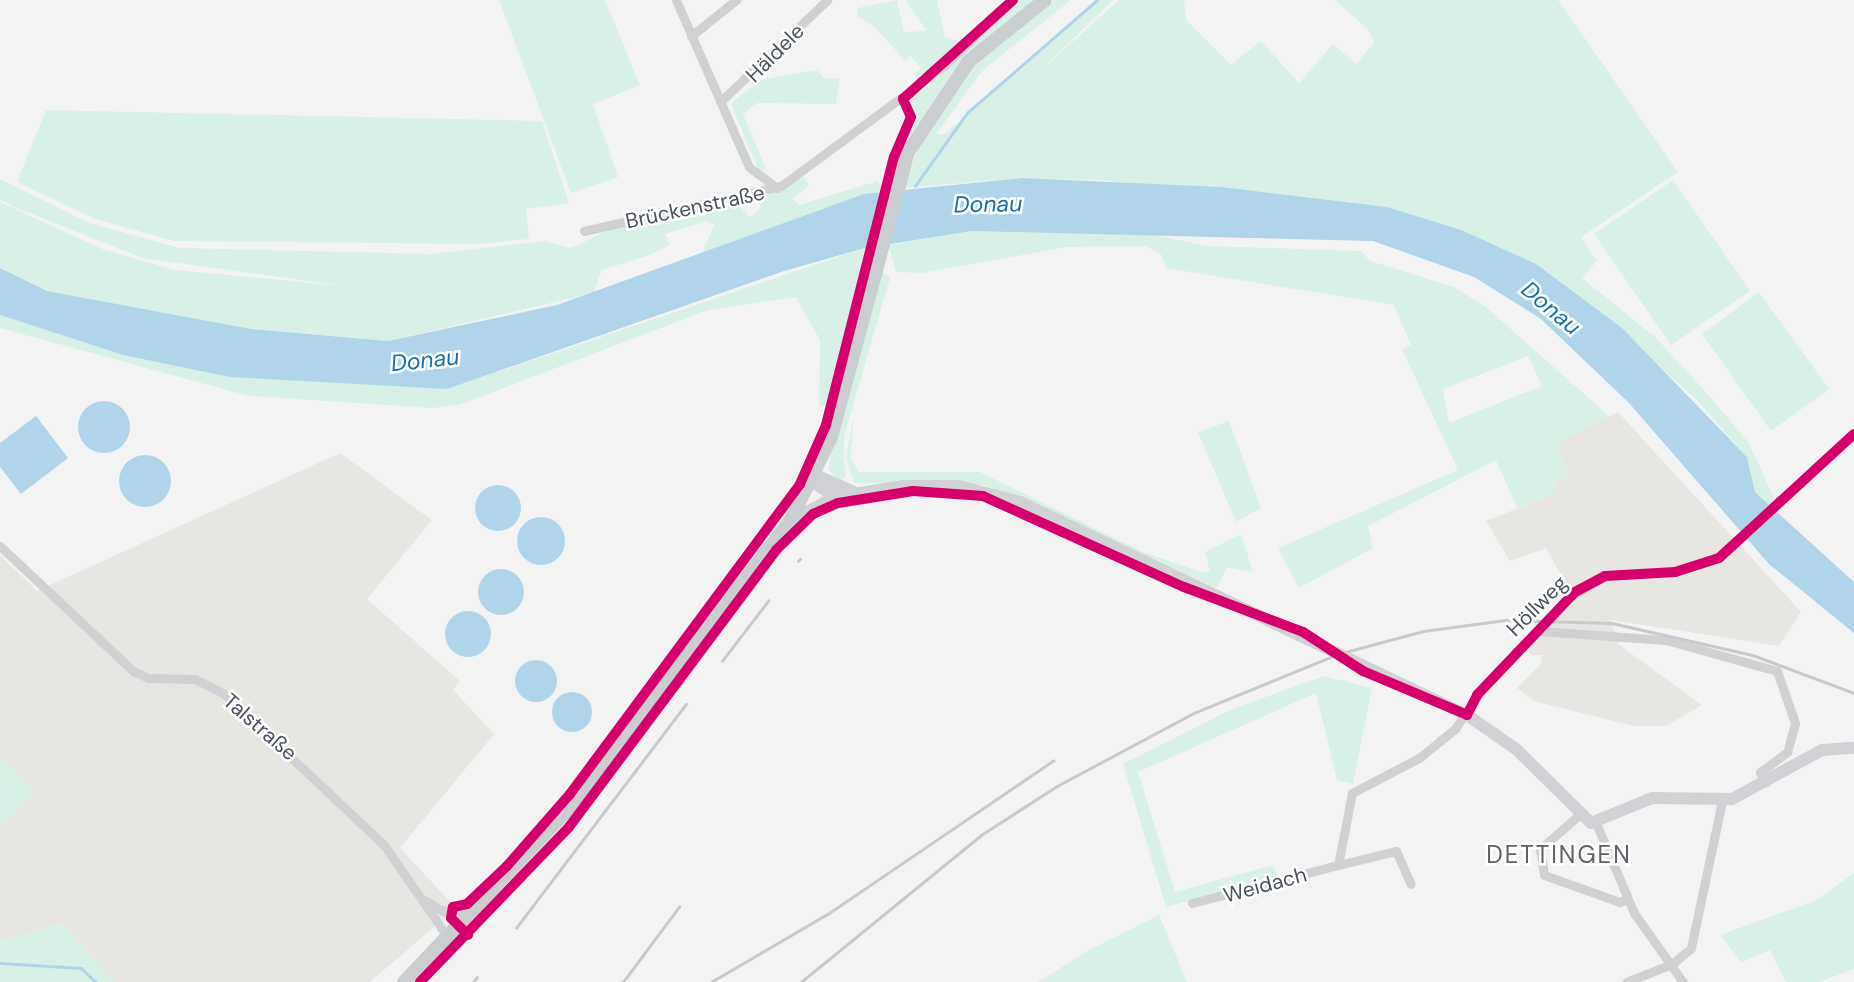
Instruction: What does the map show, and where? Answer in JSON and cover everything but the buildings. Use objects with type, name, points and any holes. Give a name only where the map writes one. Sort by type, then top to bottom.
[{"type":"main road","points":[[404,982],[450,940],[571,805],[790,522],[814,478],[895,182],[945,90],[970,61],[1045,0]]},
{"type":"main road","points":[[814,478],[854,492]]},
{"type":"main road","points":[[814,478],[835,497]]},
{"type":"main road","points":[[790,522],[835,497],[854,492],[934,485],[1020,502],[1466,715],[1516,749],[1579,815],[1596,823],[1652,798],[1722,801],[1766,782],[1822,750],[1854,748]]},
{"type":"street","points":[[676,0],[749,167],[776,188]]},
{"type":"street","points":[[691,36],[736,0]]},
{"type":"street","name":"Häldele","points":[[720,102],[827,0]]},
{"type":"street","name":"Brückenstraße","points":[[584,231],[776,188],[903,99],[1013,0]]},
{"type":"street","name":"Höllweg","points":[[1466,715],[1477,695],[1590,581],[1690,569],[1739,544],[1801,481],[1854,434]]},
{"type":"street","name":"Talstraße","points":[[0,546],[133,671],[148,678],[195,679],[223,693],[349,808],[424,900],[450,940]]},
{"type":"street","name":"Höllweg","points":[[1540,631],[1666,640],[1777,671],[1795,723],[1787,752],[1760,772],[1766,782]]},
{"type":"street","points":[[1338,865],[1352,793],[1419,758],[1466,715]]},
{"type":"street","points":[[1626,982],[1672,964],[1695,938],[1722,801]]},
{"type":"street","points":[[1579,815],[1540,849],[1544,875],[1620,902],[1626,899]]},
{"type":"street","points":[[1596,823],[1626,899],[1683,982]]},
{"type":"street","name":"Weidach","points":[[1192,903],[1396,851],[1411,884]]},
{"type":"street","points":[[424,900],[452,912],[482,906]]},
{"type":"shaded area","points":[[1618,412],[1801,612],[1779,646],[1611,620],[1618,644],[1702,705],[1666,726],[1634,726],[1534,701],[1517,688],[1541,664],[1542,655],[1530,655],[1528,647],[1574,598],[1546,548],[1510,561],[1486,521],[1553,494],[1555,482],[1568,475],[1556,443]]},
{"type":"shaded area","points":[[340,453],[432,520],[367,599],[460,681],[453,690],[494,734],[400,848],[456,908],[370,982],[115,982],[61,923],[0,942],[0,828],[35,792],[0,758],[0,555],[37,591]]},
{"type":"green space","points":[[499,0],[605,0],[640,85],[593,104],[618,177],[571,193]]},
{"type":"green space","points":[[897,0],[904,32],[927,31],[905,0],[937,0],[945,37],[963,42],[918,80],[914,74],[921,68],[911,56],[905,61],[876,28],[857,16],[858,8]]},
{"type":"green space","points":[[1020,0],[1034,0],[953,71],[909,137],[890,180],[914,118],[909,102]]},
{"type":"green space","points":[[1054,0],[1071,0],[983,70],[936,134],[945,134],[1097,0],[1113,0],[1040,71],[1119,0],[1184,0],[1186,20],[1231,65],[1261,41],[1299,83],[1333,44],[1356,64],[1374,43],[1368,29],[1335,0],[1558,0],[1678,172],[1581,237],[1597,261],[1582,278],[1656,338],[1749,443],[1776,503],[1773,508],[1755,492],[1747,457],[1695,398],[1573,291],[1387,207],[1099,180],[1022,178],[903,188],[926,128],[970,69]]},
{"type":"green space","points":[[817,70],[824,78],[840,78],[836,104],[757,103],[743,114],[766,168],[760,173],[731,104],[759,80]]},
{"type":"green space","points":[[46,110],[542,121],[569,203],[526,209],[529,239],[478,244],[174,241],[95,219],[17,182]]},
{"type":"green space","points":[[804,177],[809,186],[793,198],[799,205],[878,181],[883,191],[702,253],[714,225],[707,221],[665,234],[670,245],[647,256],[601,270],[594,293],[388,341],[251,329],[47,291],[0,268],[0,202],[102,249],[175,270],[345,286],[143,258],[14,207],[0,199],[0,179],[89,223],[180,248],[430,254],[544,241],[571,248],[615,227],[736,203],[750,217],[761,208],[757,200]]},
{"type":"green space","points":[[1673,180],[1750,291],[1671,345],[1594,234]]},
{"type":"green space","points":[[972,231],[1144,233],[1208,246],[1361,251],[1370,261],[1454,287],[1487,308],[1610,417],[1557,443],[1568,475],[1555,482],[1553,494],[1517,508],[1496,460],[1368,526],[1373,548],[1299,588],[1278,548],[1458,470],[1402,349],[1411,345],[1394,305],[1166,268],[1161,254],[1145,246],[1067,247],[922,273],[896,272],[888,245]],"holes":[[[1528,356],[1542,386],[1449,423],[1443,389]]]},
{"type":"green space","points":[[865,248],[827,406],[819,406],[820,340],[796,297],[708,310],[459,405],[432,408],[249,396],[0,328],[0,315],[123,355],[447,389]]},
{"type":"green space","points":[[880,270],[890,278],[844,437],[845,478],[838,480],[829,470],[830,456]]},
{"type":"green space","points":[[1759,292],[1829,389],[1771,431],[1702,334]]},
{"type":"green space","points":[[853,418],[851,458],[859,472],[980,472],[1143,552],[1204,573],[1210,571],[1205,552],[1241,534],[1253,572],[1227,567],[1217,588],[985,485],[854,483],[846,458]]},
{"type":"green space","points":[[1229,421],[1261,508],[1236,522],[1198,432]]},
{"type":"green space","points":[[1324,676],[1372,688],[1353,784],[1337,780],[1316,693],[1138,772],[1175,892],[1273,865],[1278,877],[1166,907],[1123,764],[1232,709]]},
{"type":"green space","points":[[0,758],[35,792],[0,828]]},
{"type":"green space","points":[[1854,873],[1854,969],[1819,982],[1786,982],[1770,950],[1741,962],[1720,935],[1817,900]]},
{"type":"green space","points":[[1159,915],[1187,982],[1038,982],[1089,950]]},
{"type":"green space","points":[[61,923],[115,982],[0,982],[0,942]]},
{"type":"water","name":"Donau","points":[[1022,178],[1221,187],[1387,207],[1461,230],[1536,264],[1622,328],[1747,457],[1755,492],[1854,582],[1854,633],[1769,564],[1629,403],[1541,319],[1474,277],[1373,241],[972,231],[865,248],[784,271],[447,389],[230,377],[123,355],[0,315],[0,268],[47,291],[251,329],[388,341],[557,305],[864,194]]},
{"type":"water","points":[[104,401],[114,403],[122,409],[128,417],[128,437],[122,445],[114,451],[104,453],[94,451],[86,445],[80,437],[78,427],[80,417],[86,409],[94,403]]},
{"type":"water","points":[[36,416],[68,458],[21,494],[0,467],[0,443]]},
{"type":"water","points":[[145,455],[155,457],[163,463],[169,471],[169,491],[163,499],[155,505],[145,507],[135,505],[127,499],[121,491],[119,481],[121,471],[127,463],[135,457]]},
{"type":"water","points":[[498,485],[507,486],[514,492],[520,499],[520,517],[514,524],[507,530],[498,531],[489,530],[482,524],[476,517],[475,508],[476,499],[482,492],[489,486]]},
{"type":"water","points":[[541,517],[558,524],[565,541],[558,558],[541,565],[524,558],[517,541],[524,524]]},
{"type":"water","points":[[501,569],[517,576],[524,592],[517,608],[501,615],[485,608],[478,592],[485,576]]},
{"type":"water","points":[[468,611],[484,618],[491,634],[484,650],[468,657],[452,650],[445,634],[452,618]]},
{"type":"water","points":[[536,660],[551,666],[557,681],[551,696],[536,702],[521,696],[515,681],[521,666]]},
{"type":"water","points":[[572,692],[586,698],[592,712],[586,726],[572,732],[558,726],[552,712],[558,698]]},
{"type":"waterway","points":[[915,186],[967,113],[1097,0]]},
{"type":"waterway","points":[[0,963],[81,968],[96,982]]},
{"type":"railway","points":[[722,661],[768,601]]},
{"type":"railway","points":[[801,982],[981,835],[1057,786],[1194,713],[1338,654],[1423,631],[1507,620],[1612,623],[1753,655],[1854,693]]},
{"type":"railway","points":[[516,928],[686,704]]},
{"type":"railway","points":[[711,982],[829,913],[1053,761]]},
{"type":"railway","points":[[623,982],[679,907]]},
{"type":"railway","points":[[473,982],[477,977]]},
{"type":"cycle path","points":[[468,935],[451,918],[453,907],[467,904],[507,866],[570,794],[800,484],[826,425],[894,157],[911,117],[903,99],[1013,0]]},
{"type":"cycle path","points":[[420,982],[569,827],[776,550],[813,514],[838,503],[913,491],[983,496],[1184,587],[1303,632],[1363,671],[1467,715],[1477,695],[1575,592],[1605,576],[1675,572],[1719,558],[1854,434]]},
{"type":"district","name":"DETTINGEN","points":[[1559,855]]}]
